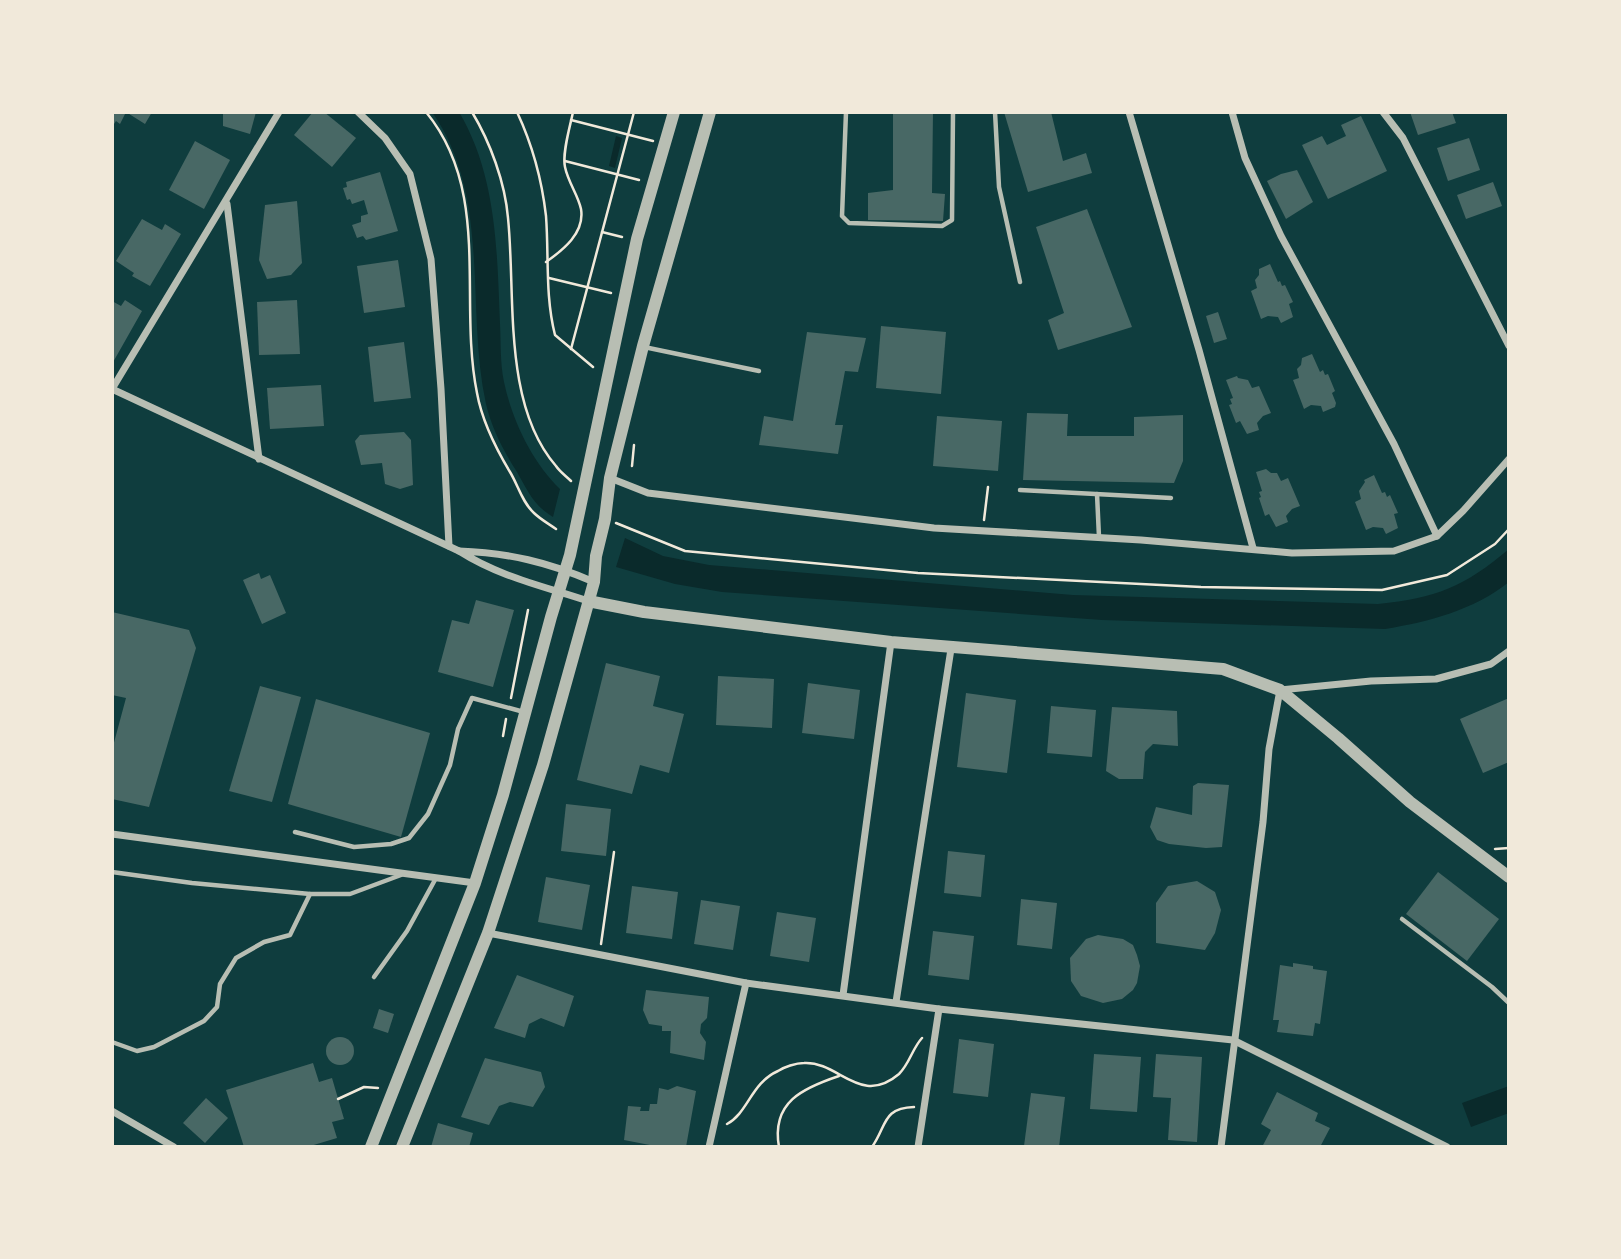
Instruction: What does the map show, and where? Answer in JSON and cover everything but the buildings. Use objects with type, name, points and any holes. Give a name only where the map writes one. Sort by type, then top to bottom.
[{"type":"street","points":[[279,112],[112,389],[449,546],[483,566],[525,583],[589,601],[644,612],[951,649],[1223,669],[1280,690],[1410,802],[1509,877]]},
{"type":"street","points":[[358,112],[385,138],[410,174],[431,259],[449,546]]},
{"type":"street","points":[[371,1147],[475,883],[503,795],[572,542],[637,239],[674,112]]},
{"type":"street","points":[[402,1147],[488,933],[543,765],[594,582],[610,478],[643,346],[710,112]]},
{"type":"street","points":[[1129,112],[1199,350],[1252,548]]},
{"type":"street","points":[[1232,112],[1245,158],[1280,236],[1394,444],[1437,536]]},
{"type":"street","points":[[1383,112],[1403,138],[1509,346]]},
{"type":"street","points":[[226,203],[259,459]]},
{"type":"street","points":[[610,478],[648,493],[934,528],[1099,537],[1292,553],[1394,551],[1437,536],[1464,511],[1509,459]]},
{"type":"street","points":[[459,551],[490,552],[527,558],[565,569],[594,582]]},
{"type":"street","points":[[843,995],[891,642]]},
{"type":"street","points":[[896,1002],[951,649]]},
{"type":"street","points":[[1280,690],[1371,681],[1436,679],[1491,664],[1509,651]]},
{"type":"street","points":[[1221,1147],[1263,822],[1269,749],[1280,690]]},
{"type":"street","points":[[112,834],[475,883]]},
{"type":"street","points":[[488,933],[746,983],[939,1009],[1233,1040],[1447,1147]]},
{"type":"street","points":[[709,1147],[746,983]]},
{"type":"street","points":[[918,1147],[939,1009]]},
{"type":"street","points":[[112,1111],[174,1147]]},
{"type":"lane","points":[[846,112],[844,220],[849,223],[942,226],[952,220],[953,112]]},
{"type":"lane","points":[[995,112],[999,187],[1020,282]]},
{"type":"lane","points":[[643,346],[668,354],[758,371]]},
{"type":"lane","points":[[1020,490],[1171,498]]},
{"type":"lane","points":[[1097,494],[1099,537]]},
{"type":"lane","points":[[295,832],[354,847],[391,845],[409,838],[428,814],[445,778],[458,729],[472,698],[525,712]]},
{"type":"lane","points":[[112,872],[310,894],[350,894],[406,873]]},
{"type":"lane","points":[[374,976],[407,931],[436,878]]},
{"type":"lane","points":[[112,1042],[136,1051],[154,1047],[204,1021],[217,1007],[220,984],[236,958],[264,942],[290,935],[310,894]]},
{"type":"lane","points":[[1402,919],[1509,1003]]},
{"type":"path","points":[[426,112],[451,157],[466,205],[476,392],[489,433],[522,498],[533,513],[556,529]]},
{"type":"path","points":[[472,112],[487,142],[508,215],[516,358],[523,402],[537,436],[555,466],[571,480]]},
{"type":"path","points":[[517,112],[533,152],[541,185],[546,216],[546,262],[555,335],[593,367]]},
{"type":"path","points":[[546,262],[571,240],[581,219],[581,208],[565,169],[573,112]]},
{"type":"path","points":[[571,349],[634,112]]},
{"type":"path","points":[[571,120],[653,141]]},
{"type":"path","points":[[565,161],[641,181]]},
{"type":"path","points":[[602,232],[625,238]]},
{"type":"path","points":[[548,278],[611,293]]},
{"type":"path","points":[[983,531],[988,487]]},
{"type":"path","points":[[604,524],[685,551],[918,573],[1202,587],[1382,590],[1447,575],[1495,544],[1509,529]]},
{"type":"path","points":[[600,955],[614,852]]},
{"type":"path","points":[[712,1133],[736,1119],[748,1098],[761,1083],[777,1071],[804,1063],[821,1067],[856,1084],[869,1086],[892,1079],[909,1063],[919,1041],[937,1023]]},
{"type":"path","points":[[779,1147],[779,1119],[791,1099],[816,1084],[839,1076]]},
{"type":"path","points":[[338,1099],[364,1087],[378,1088]]},
{"type":"path","points":[[872,1147],[892,1111],[924,1107]]},
{"type":"water","points":[[432,112],[459,112],[472,136],[481,162],[496,242],[504,382],[524,440],[560,489],[553,517],[540,508],[528,491],[503,447],[488,413],[480,367],[470,217],[463,180],[451,145]]},
{"type":"water","points":[[616,136],[622,138],[615,168],[609,166]]},
{"type":"water","points":[[625,538],[663,556],[709,565],[1073,595],[1378,604],[1433,594],[1463,582],[1509,549],[1509,582],[1466,607],[1418,623],[1385,629],[1102,620],[722,592],[675,584],[616,567]]},
{"type":"water","points":[[1509,1086],[1509,1113],[1471,1127],[1462,1103]]}]
